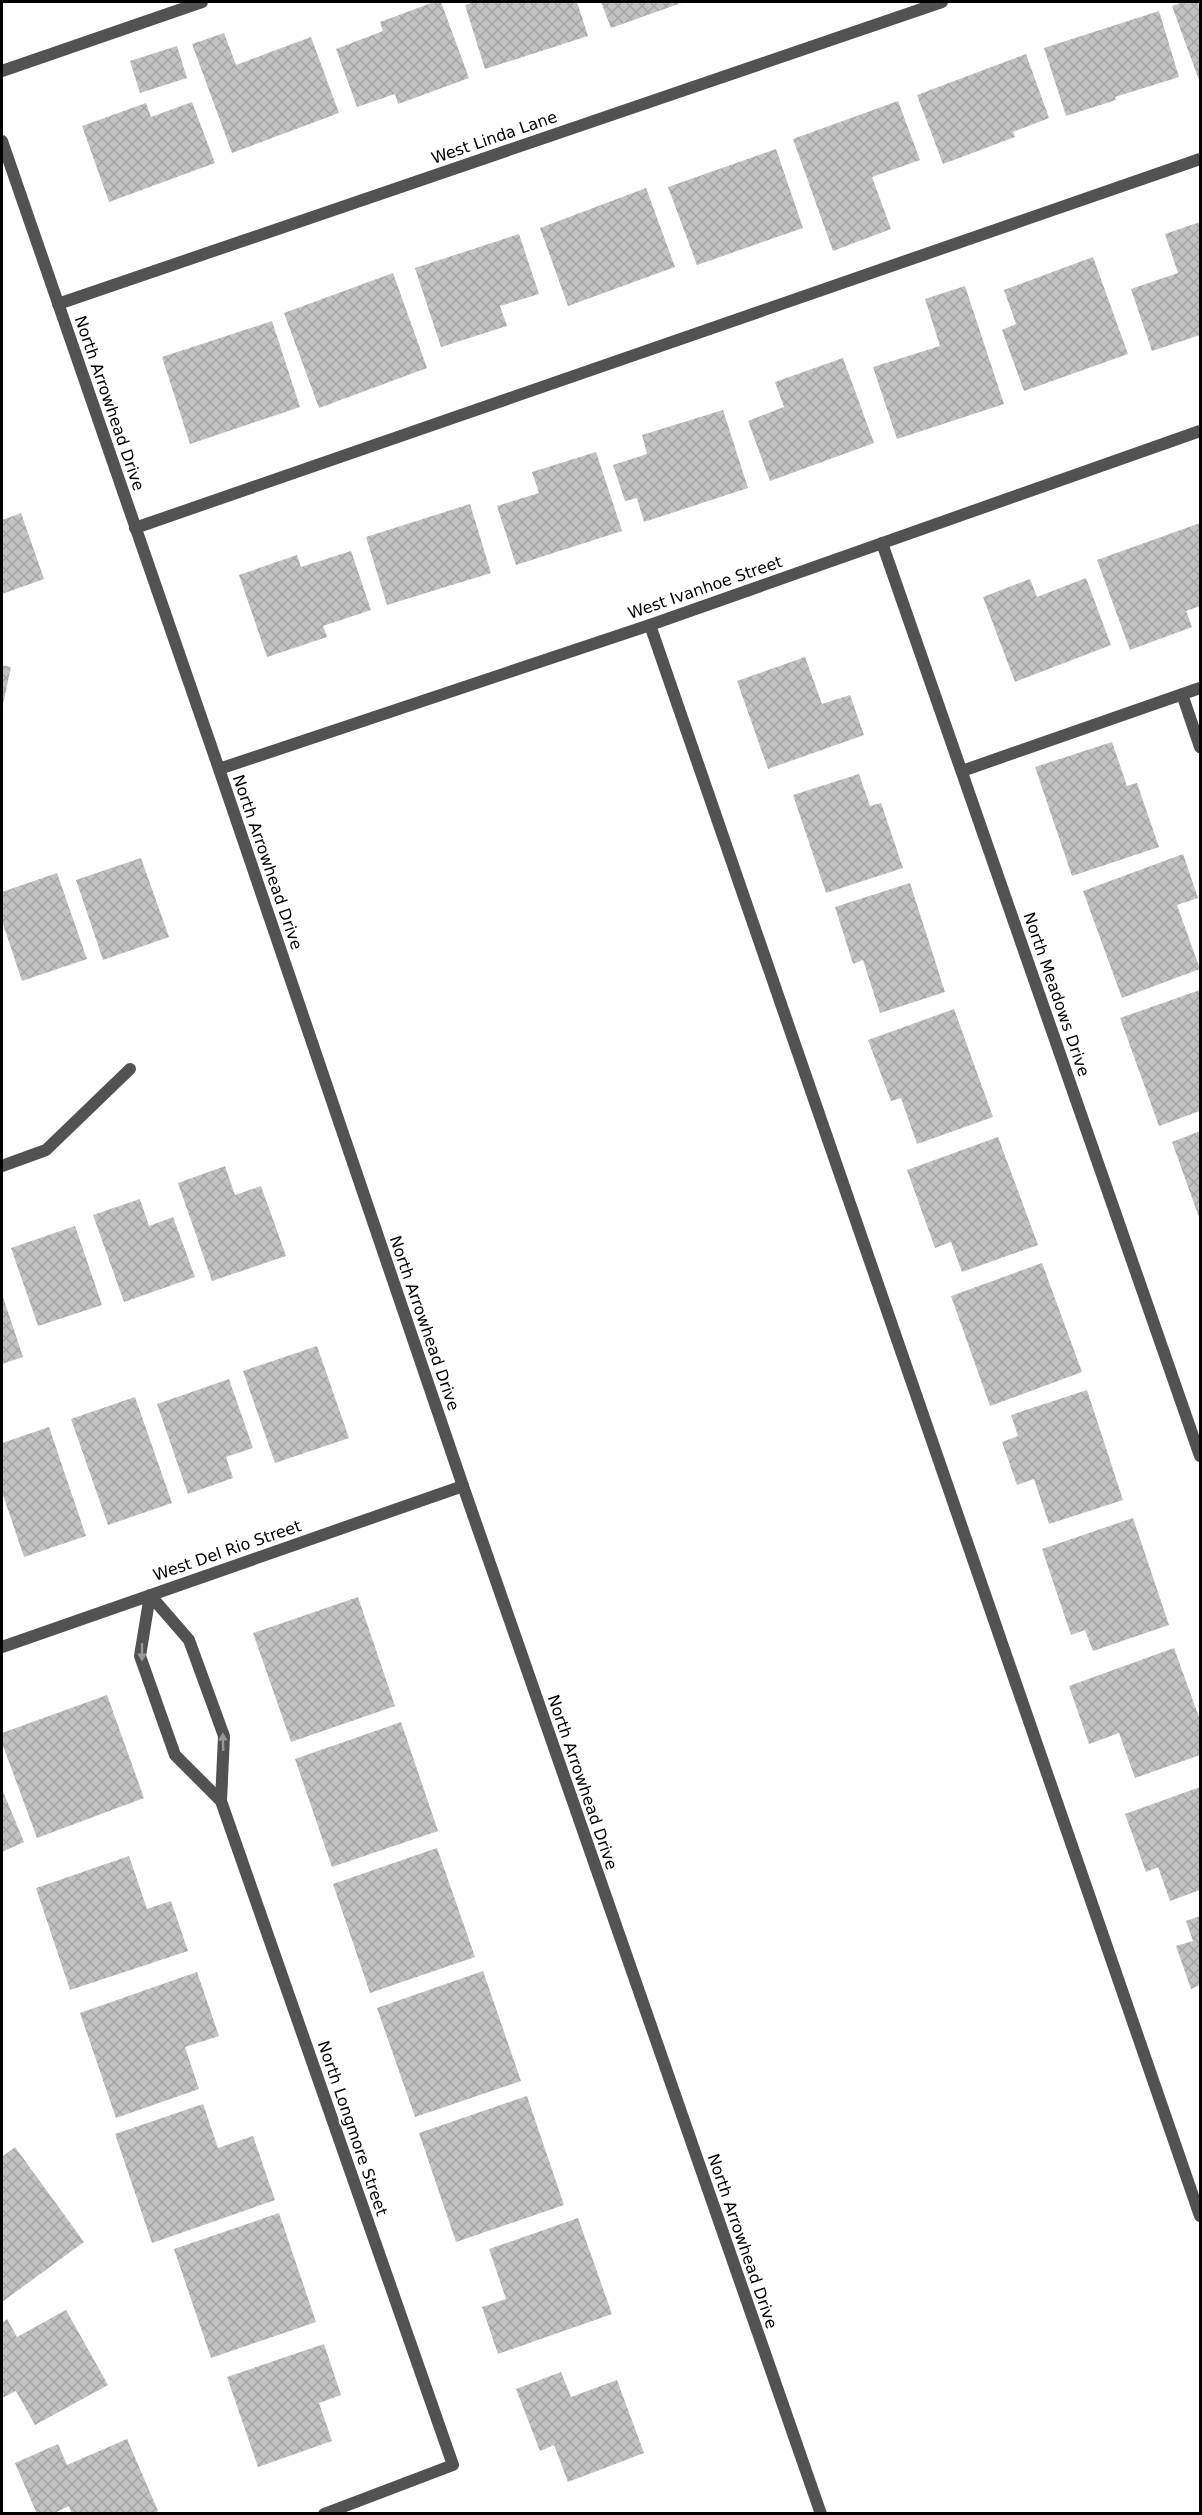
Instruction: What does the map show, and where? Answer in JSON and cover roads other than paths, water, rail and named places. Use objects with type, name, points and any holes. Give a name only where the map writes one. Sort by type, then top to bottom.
[{"type":"street","points":[[2,71],[202,2]]},
{"type":"street","name":"West Linda Lane","points":[[58,304],[942,2]]},
{"type":"street","name":"North Arrowhead Drive","points":[[2,141],[463,1485],[821,2514]]},
{"type":"street","points":[[135,528],[1200,159]]},
{"type":"street","name":"West Ivanhoe Street","points":[[219,769],[650,625],[1200,431]]},
{"type":"street","name":"North Meadows Drive","points":[[882,543],[1200,1454]]},
{"type":"street","points":[[650,625],[1200,2216]]},
{"type":"street","points":[[962,771],[1200,688]]},
{"type":"street","points":[[1182,694],[1200,747]]},
{"type":"street","points":[[2,1166],[46,1150],[130,1069]]},
{"type":"street","name":"West Del Rio Street","points":[[2,1647],[463,1485]]},
{"type":"street","name":"North Longmore Street","points":[[150,1595],[140,1656],[175,1755],[221,1801]]},
{"type":"street","name":"North Longmore Street","points":[[150,1595],[189,1640],[224,1736],[221,1801],[453,2465],[324,2514]]}]
